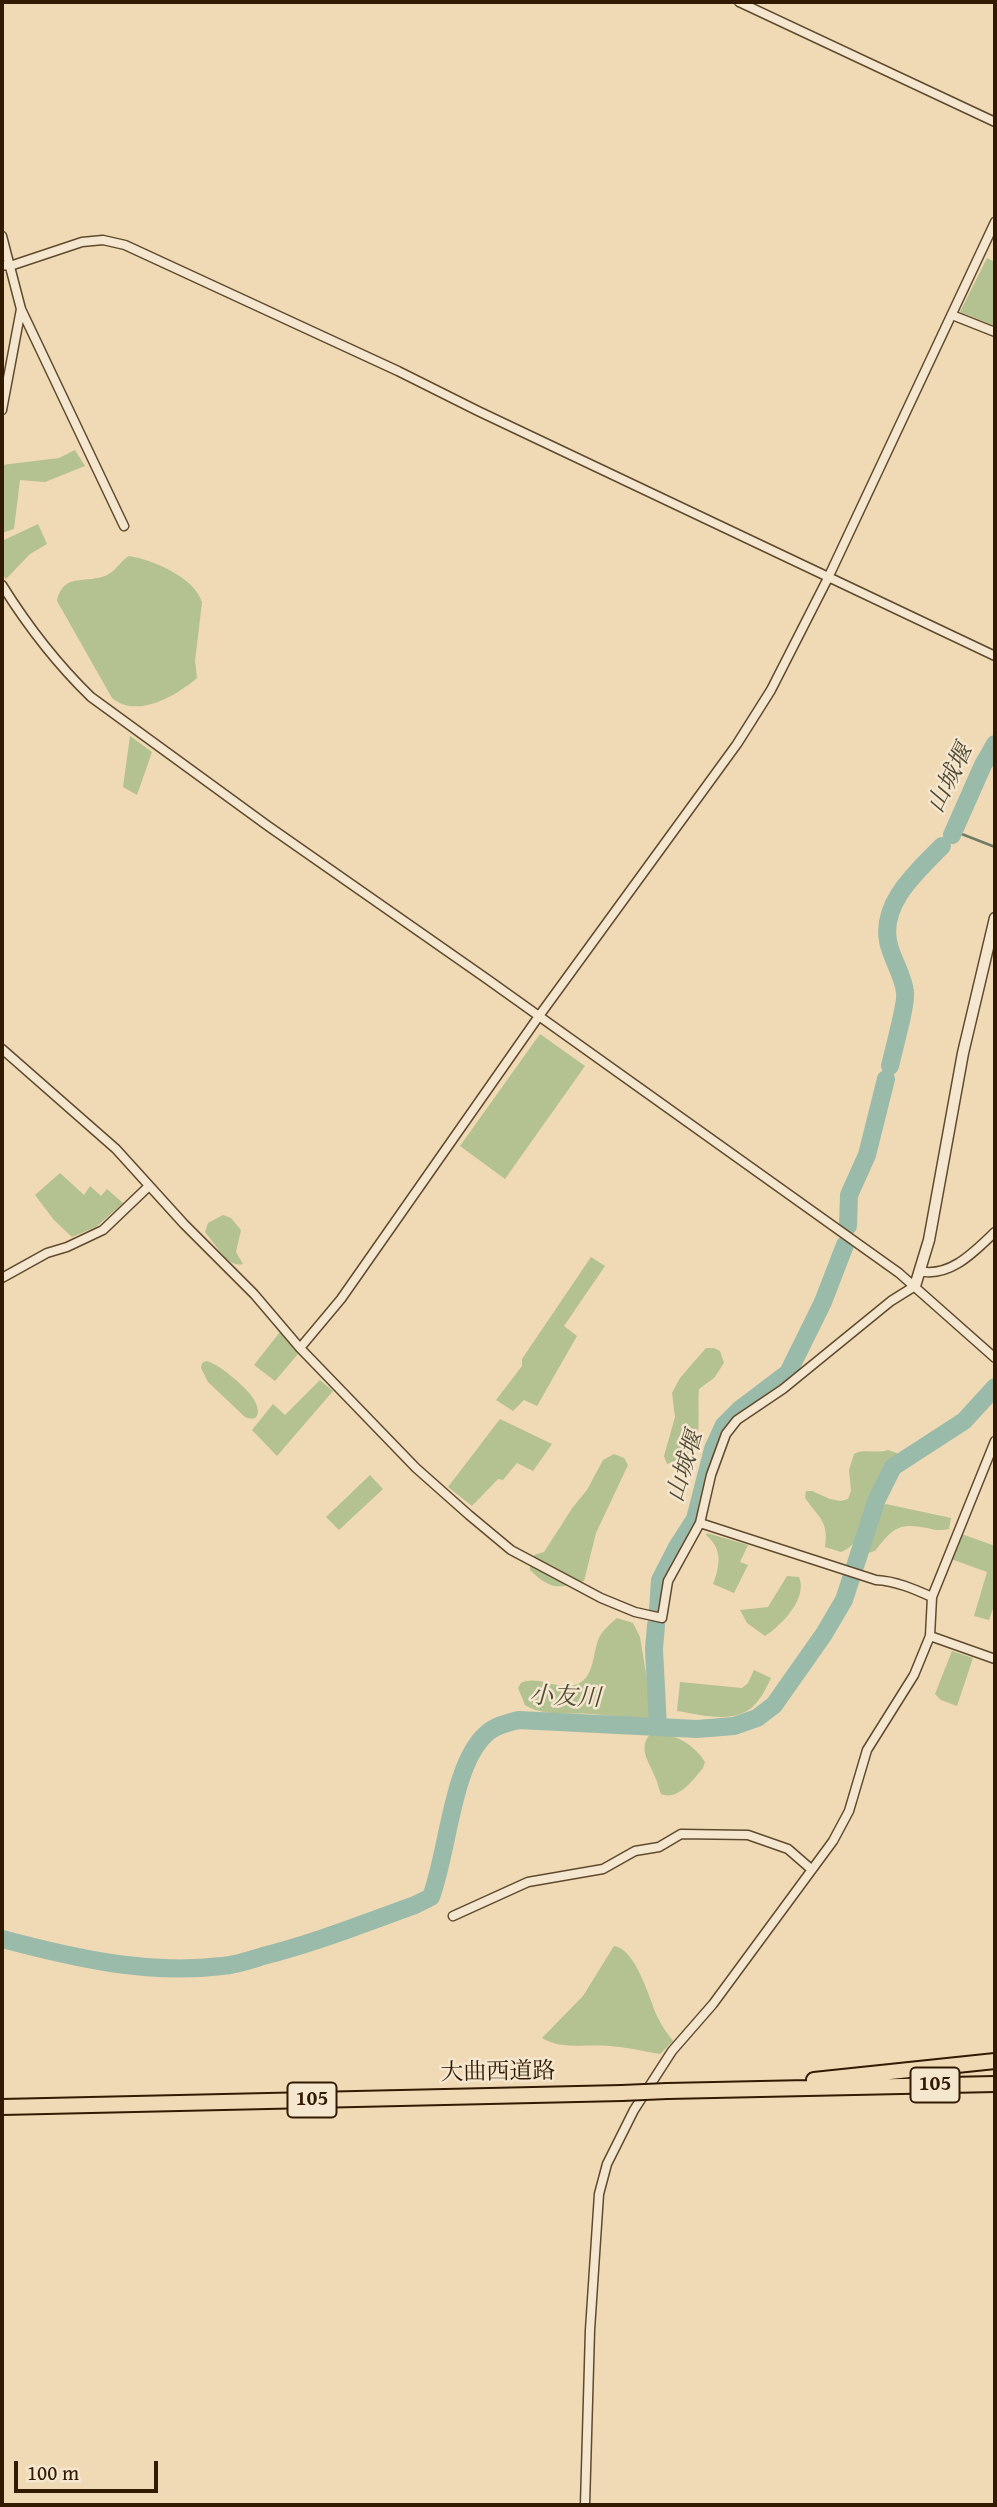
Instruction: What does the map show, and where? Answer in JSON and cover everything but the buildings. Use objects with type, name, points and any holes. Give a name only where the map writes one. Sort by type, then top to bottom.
[{"type":"highway","points":[[712,2090],[995,2061]]},
{"type":"highway","name":"大曲西道路","points":[[2,2107],[995,2084]]},
{"type":"highway","points":[[874,2087],[995,2091]]},
{"type":"street","points":[[739,2],[995,122]]},
{"type":"street","points":[[300,1348],[341,1299],[539,1016],[737,744],[771,690],[828,578],[995,222]]},
{"type":"street","points":[[2,236],[6,265],[21,309],[124,526]]},
{"type":"street","points":[[6,265],[82,242],[103,240],[125,245],[398,371],[995,656]]},
{"type":"street","points":[[2,410],[21,309]]},
{"type":"street","points":[[952,315],[995,332]]},
{"type":"street","points":[[2,585],[24,619],[68,675],[91,697],[915,1286],[995,1358]]},
{"type":"street","points":[[2,1049],[116,1149],[254,1294],[300,1348],[416,1468],[479,1524],[512,1550],[601,1598],[635,1612],[662,1618],[668,1581],[700,1523],[719,1448],[726,1434],[737,1420],[783,1389],[891,1301],[915,1286],[929,1240],[963,1053],[995,918]]},
{"type":"street","points":[[2,1278],[47,1253],[103,1230],[149,1186]]},
{"type":"street","points":[[919,1271],[930,1273],[943,1270],[967,1259],[995,1232]]},
{"type":"street","points":[[584,2505],[590,2330],[601,2180],[634,2110],[672,2052],[713,2004],[833,1841],[849,1811],[867,1750],[914,1675],[930,1636],[932,1597],[995,1441]]},
{"type":"street","points":[[700,1523],[876,1580],[889,1581],[932,1597]]},
{"type":"street","points":[[930,1636],[995,1659]]},
{"type":"street","points":[[453,1916],[528,1882],[603,1869],[635,1851],[659,1847],[681,1834],[748,1835],[788,1849],[811,1869]]},
{"type":"green space","points":[[987,258],[995,262],[995,326],[960,312]]},
{"type":"green space","points":[[75,450],[85,466],[45,482],[20,480],[14,529],[2,533],[2,465],[59,458]]},
{"type":"green space","points":[[38,524],[47,544],[30,554],[6,579],[2,573],[2,541]]},
{"type":"green space","points":[[129,556],[172,571],[191,585],[202,602],[195,661],[197,678],[167,698],[144,706],[122,704],[112,698],[57,601],[66,585],[104,576]]},
{"type":"green space","points":[[130,736],[152,752],[137,795],[123,787]]},
{"type":"green space","points":[[540,1034],[585,1066],[505,1179],[460,1146]]},
{"type":"green space","points":[[60,1173],[84,1195],[90,1186],[101,1196],[107,1189],[123,1203],[96,1227],[72,1237],[54,1220],[35,1195]]},
{"type":"green space","points":[[223,1215],[231,1218],[241,1230],[236,1252],[243,1264],[232,1263],[227,1259],[205,1232],[208,1223]]},
{"type":"green space","points":[[591,1257],[605,1266],[564,1326],[577,1336],[537,1406],[524,1400],[513,1411],[496,1400],[522,1366],[522,1359]]},
{"type":"green space","points":[[280,1332],[298,1354],[275,1381],[254,1365]]},
{"type":"green space","points":[[706,1348],[720,1351],[724,1363],[714,1378],[699,1389],[699,1424],[695,1444],[680,1459],[667,1464],[664,1456],[675,1417],[672,1393],[680,1378]]},
{"type":"green space","points":[[206,1361],[224,1371],[249,1393],[257,1406],[256,1417],[245,1417],[208,1382],[201,1368]]},
{"type":"green space","points":[[320,1380],[333,1391],[277,1456],[252,1430],[273,1404],[285,1415]]},
{"type":"green space","points":[[500,1419],[552,1444],[533,1471],[517,1463],[503,1480],[498,1479],[472,1506],[448,1487]]},
{"type":"green space","points":[[888,1450],[897,1453],[896,1460],[885,1467],[878,1478],[861,1533],[853,1544],[841,1552],[825,1547],[824,1525],[805,1498],[806,1491],[830,1499],[848,1499],[851,1491],[849,1470],[854,1454]]},
{"type":"green space","points":[[614,1454],[624,1458],[628,1465],[596,1533],[584,1581],[555,1586],[543,1581],[530,1570],[534,1555],[544,1552],[587,1490],[603,1460]]},
{"type":"green space","points":[[370,1475],[383,1489],[339,1530],[326,1517]]},
{"type":"green space","points":[[886,1504],[951,1518],[949,1529],[902,1527],[891,1532],[875,1551],[868,1553],[874,1519]]},
{"type":"green space","points":[[707,1533],[748,1545],[740,1562],[748,1565],[734,1593],[713,1584],[719,1558]]},
{"type":"green space","points":[[959,1533],[995,1546],[995,1603],[989,1620],[974,1616],[987,1572],[951,1559]]},
{"type":"green space","points":[[787,1576],[799,1577],[800,1594],[786,1618],[765,1636],[747,1623],[740,1610],[768,1607]]},
{"type":"green space","points":[[617,1618],[633,1623],[640,1637],[653,1716],[648,1720],[548,1713],[525,1705],[518,1688],[521,1683],[534,1681],[568,1686],[581,1682],[590,1672],[599,1638]]},
{"type":"green space","points":[[952,1651],[973,1658],[957,1706],[941,1700],[935,1694]]},
{"type":"green space","points":[[754,1670],[771,1678],[757,1702],[740,1714],[720,1717],[677,1711],[680,1682],[742,1688],[748,1683]]},
{"type":"green space","points":[[651,1733],[682,1740],[705,1762],[690,1783],[673,1795],[661,1794],[647,1760],[645,1744]]},
{"type":"green space","points":[[614,1946],[622,1949],[635,1965],[664,2029],[673,2041],[660,2054],[615,2047],[558,2044],[542,2038],[583,1996]]},
{"type":"waterway","name":"山城堰","points":[[952,835],[995,744]]},
{"type":"waterway","points":[[954,831],[995,847]]},
{"type":"waterway","name":"山城堰","points":[[890,1066],[905,998],[902,979],[888,941],[890,913],[903,888],[942,846]]},
{"type":"waterway","name":"山城堰","points":[[848,1226],[849,1195],[867,1155],[886,1079]]},
{"type":"waterway","name":"山城堰","points":[[658,1609],[660,1580],[695,1519],[713,1449],[724,1425],[739,1410],[788,1373],[823,1302],[845,1245]]},
{"type":"waterway","name":"小友川","points":[[2,1939],[111,1963],[166,1968],[227,1965],[282,1951],[359,1926],[431,1897],[465,1767],[485,1735],[497,1727],[519,1720],[697,1729],[734,1726],[757,1718],[774,1705],[824,1634],[844,1600],[877,1499],[893,1467],[964,1421],[995,1387]]},
{"type":"waterway","name":"山城堰","points":[[656,1625],[654,1649],[658,1727]]}]
